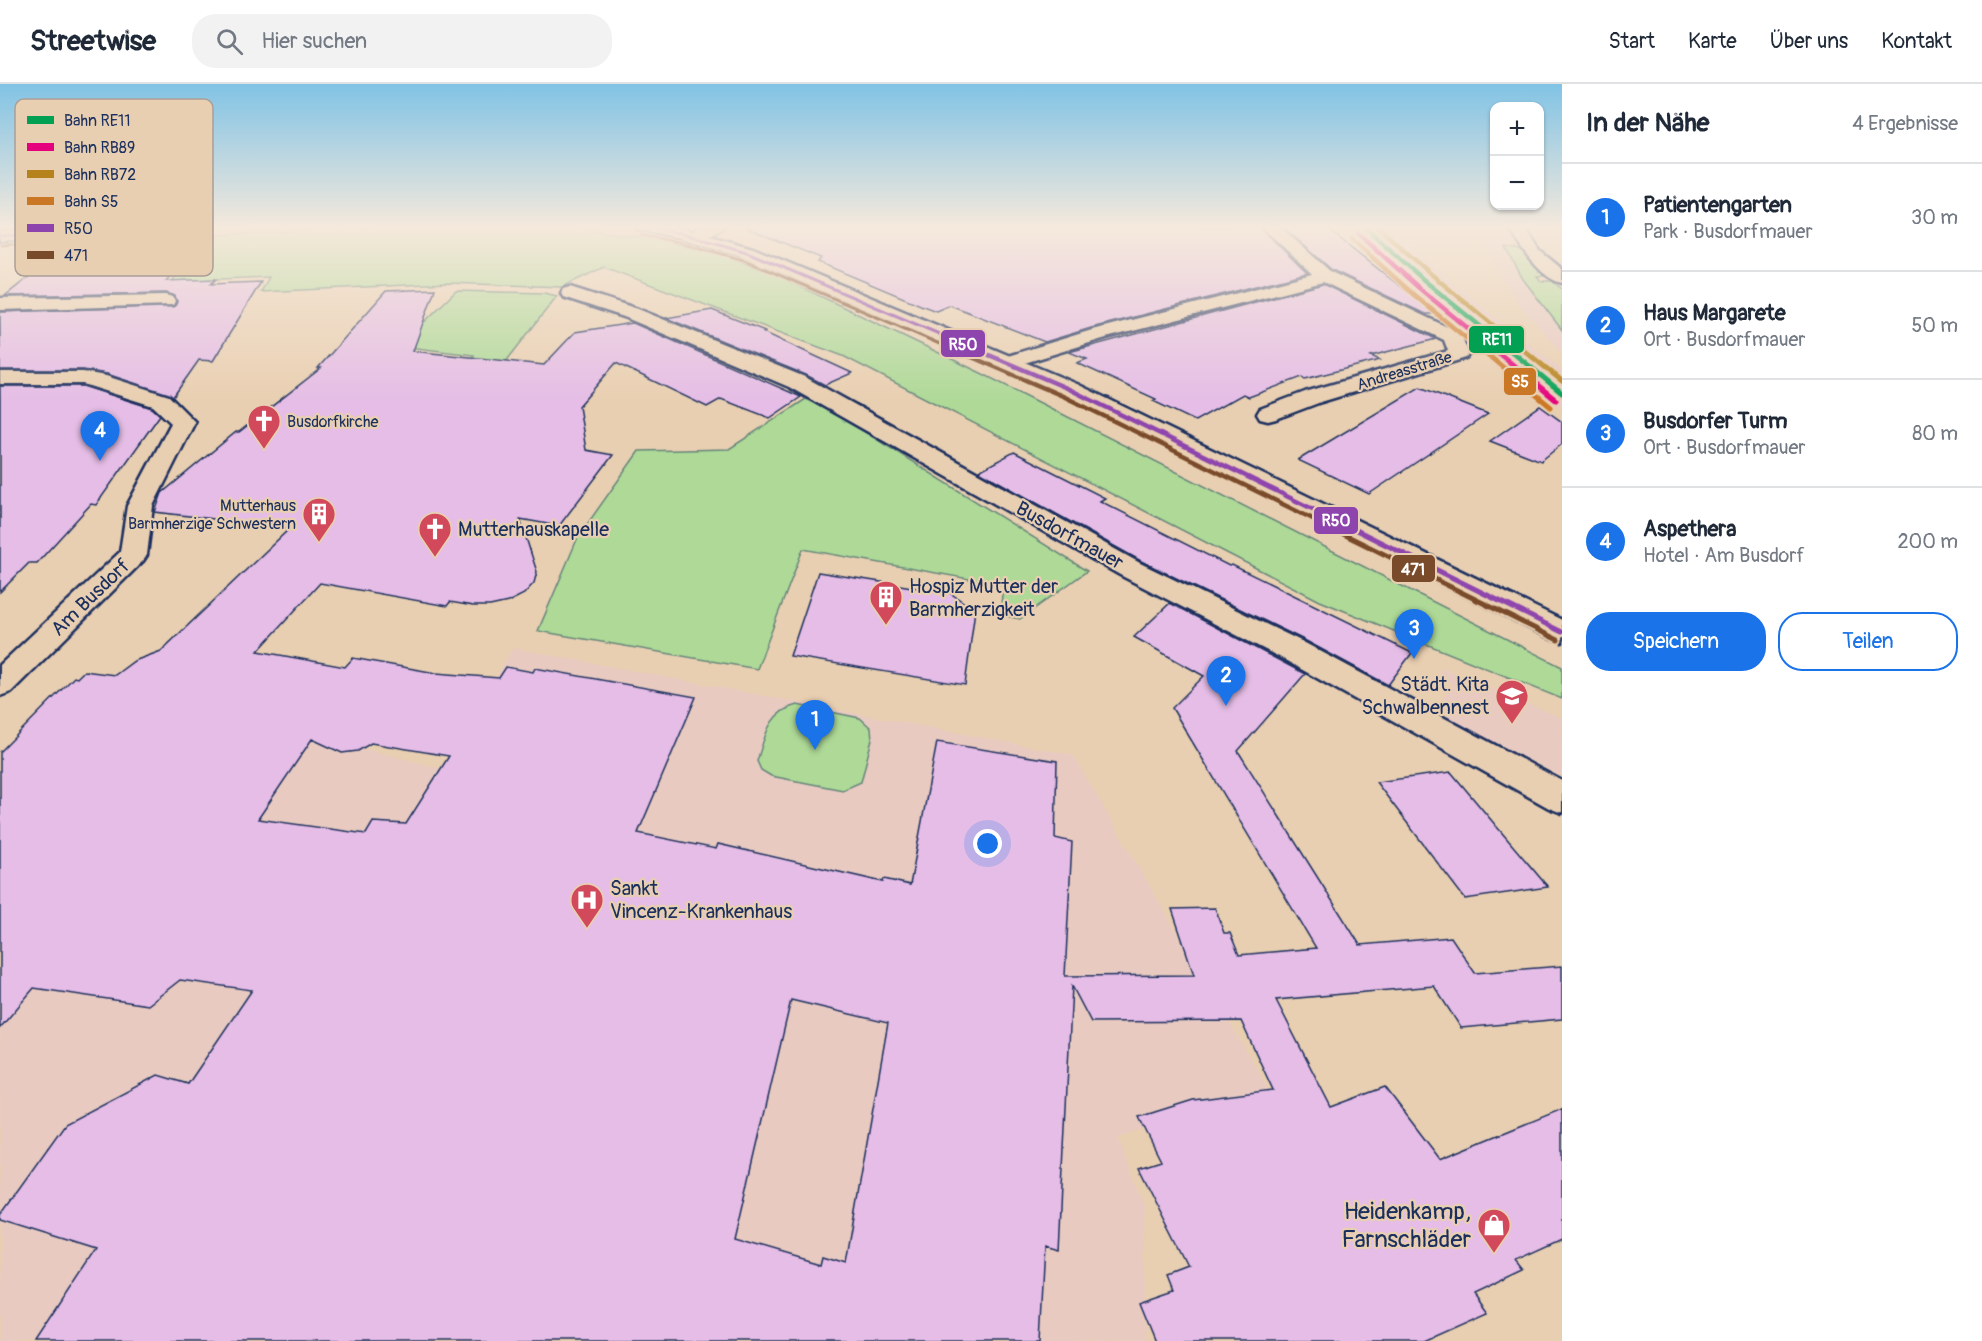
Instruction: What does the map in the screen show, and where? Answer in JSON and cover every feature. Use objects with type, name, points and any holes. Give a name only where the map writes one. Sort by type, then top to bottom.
[{"type":"street","points":[[826,285],[1005,363],[1069,388],[1562,632]]},
{"type":"street","points":[[1005,363],[1099,334],[1291,285]]},
{"type":"street","name":"Andreasstraße","points":[[1268,414],[1313,397],[1459,354],[1453,337],[1343,285]]},
{"type":"street","name":"Busdorfmauer","points":[[570,293],[631,313],[797,382],[1130,569],[1294,651],[1562,798]]},
{"type":"street","points":[[0,303],[166,301]]},
{"type":"street","name":"Am Busdorf","points":[[0,378],[83,378],[161,401],[183,422],[140,506],[133,555],[0,684]]},
{"type":"shaded area","points":[[1420,285],[1456,285],[1562,370],[1562,408]]},
{"type":"shaded area","points":[[1507,285],[1527,285],[1562,330],[1562,353],[1518,303]]},
{"type":"shaded area","name":"Sankt Vincenz-Krankenhaus","points":[[513,648],[1073,755],[1269,1090],[1118,1138],[1145,1207],[1145,1341],[0,1341],[0,751],[79,674],[442,769]]},
{"type":"shaded area","name":"Städt. Kita Schwalbennest","points":[[1442,668],[1562,718],[1562,777],[1446,718],[1455,705],[1443,698],[1453,684],[1437,676]]},
{"type":"green space","points":[[265,285],[414,285],[261,292]]},
{"type":"green space","points":[[495,285],[567,285],[562,287]]},
{"type":"green space","points":[[651,285],[796,285],[981,373],[1562,667],[1562,699],[1320,601],[843,356]]},
{"type":"green space","points":[[1527,285],[1557,285],[1562,289],[1562,330]]},
{"type":"green space","points":[[456,291],[544,293],[557,296],[501,368],[467,364],[474,355],[400,346]]},
{"type":"green space","points":[[809,397],[1087,571],[1020,619],[1000,615],[1003,585],[803,549],[757,669],[538,631],[578,537],[639,451],[729,449]]},
{"type":"green space","points":[[797,705],[860,718],[871,728],[872,739],[861,782],[843,790],[771,776],[761,770],[757,761],[769,727],[780,713]]},
{"type":"building","points":[[19,285],[259,285],[213,361],[199,360],[173,397],[107,374],[83,370],[0,370],[0,312],[175,306],[177,302],[175,296],[166,293],[5,296]]},
{"type":"building","points":[[872,285],[1261,285],[1045,342],[950,305],[936,311]]},
{"type":"building","points":[[1321,285],[1436,339],[1371,356],[1380,360],[1305,379],[1302,377],[1249,397],[1243,394],[1195,421],[1153,401],[1156,399],[1077,363],[1087,359],[1069,352]]},
{"type":"building","points":[[1363,285],[1398,285],[1435,314],[1425,314]]},
{"type":"building","name":"Sankt Vincenz-Krankenhaus","points":[[435,289],[413,351],[544,365],[575,332],[633,323],[801,397],[770,418],[721,399],[707,407],[616,363],[579,406],[586,450],[613,455],[559,526],[520,519],[537,572],[534,583],[524,594],[508,602],[490,606],[450,602],[447,606],[320,583],[258,651],[345,667],[353,658],[436,673],[499,678],[506,667],[533,672],[535,668],[696,697],[638,833],[716,849],[718,844],[883,882],[884,879],[910,885],[937,742],[1057,761],[1055,838],[1072,842],[1065,976],[1194,975],[1172,909],[1215,908],[1224,933],[1230,933],[1239,955],[1316,948],[1172,708],[1204,676],[1134,637],[1170,603],[1305,674],[1238,751],[1360,945],[1451,937],[1475,973],[1562,966],[1562,1019],[1461,1028],[1434,986],[1276,1000],[1331,1107],[1385,1087],[1440,1159],[1562,1109],[1562,1239],[1516,1260],[1524,1270],[1473,1294],[1487,1313],[1424,1341],[1155,1341],[1139,1302],[1174,1290],[1168,1275],[1189,1267],[1139,1168],[1161,1161],[1139,1117],[1193,1100],[1273,1090],[1241,1021],[1091,1022],[1072,986],[1059,1250],[1045,1246],[1040,1341],[36,1341],[96,1250],[0,1220],[0,1215],[65,1124],[158,1075],[188,1084],[252,990],[180,980],[148,1005],[34,988],[0,1028],[0,752],[74,677],[77,678],[84,671],[115,675],[134,661],[161,651],[290,528],[155,512],[162,493],[236,432],[239,432],[321,368],[318,368],[386,291]],"holes":[[[312,739],[342,753],[358,751],[371,743],[449,756],[406,824],[373,822],[366,834],[258,819]],[[791,1000],[888,1023],[846,1263],[823,1256],[821,1264],[735,1239]]]},
{"type":"building","points":[[712,310],[765,331],[763,332],[852,373],[825,385],[806,375],[666,318]]},
{"type":"building","points":[[0,386],[83,386],[152,408],[160,415],[96,505],[91,504],[37,563],[29,563],[0,592]]},
{"type":"building","points":[[1420,387],[1488,414],[1369,494],[1298,460]]},
{"type":"building","points":[[1540,406],[1562,422],[1562,444],[1541,461],[1490,441]]},
{"type":"building","points":[[1014,452],[1105,498],[1100,501],[1229,566],[1232,565],[1412,653],[1388,685],[1306,641],[1141,561],[979,471]]},
{"type":"building","name":"Hospiz Mutter der Barmherzigkeit","points":[[818,572],[950,593],[975,610],[965,685],[790,656]]},
{"type":"building","points":[[1451,772],[1548,887],[1465,899],[1376,782]]},
{"type":"rail line","name":"S5","points":[[1403,285],[1551,407]]},
{"type":"rail line","name":"RB89","points":[[1415,285],[1556,400]]},
{"type":"rail line","name":"RE11","points":[[1429,285],[1562,393]]},
{"type":"rail line","name":"RB72","points":[[1444,285],[1562,381]]},
{"type":"transit line","name":"471","points":[[802,285],[1065,397],[1558,640]]},
{"type":"transit line","name":"R50","points":[[824,285],[1069,389],[1562,632]]},
{"type":"place","name":"Busdorfkirche","points":[[264,450]]},
{"type":"place","name":"Aspethera","points":[[100,461]]},
{"type":"place","name":"Mutterhaus Barmherzige Schwestern","points":[[319,543]]},
{"type":"place","name":"Mutterhauskapelle","points":[[435,558]]},
{"type":"place","name":"Hospiz Mutter der Barmherzigkeit","points":[[886,626]]},
{"type":"place","name":"Busdorfer Turm","points":[[1414,659]]},
{"type":"place","name":"Haus Margarete","points":[[1226,706]]},
{"type":"place","name":"Städt. Kita Schwalbennest","points":[[1512,725]]},
{"type":"place","name":"Patientengarten","points":[[815,750]]},
{"type":"place","name":"Sankt Vincenz-Krankenhaus","points":[[587,929]]},
{"type":"place","name":"Heidenkamp, Farnschläder","points":[[1494,1254]]}]
